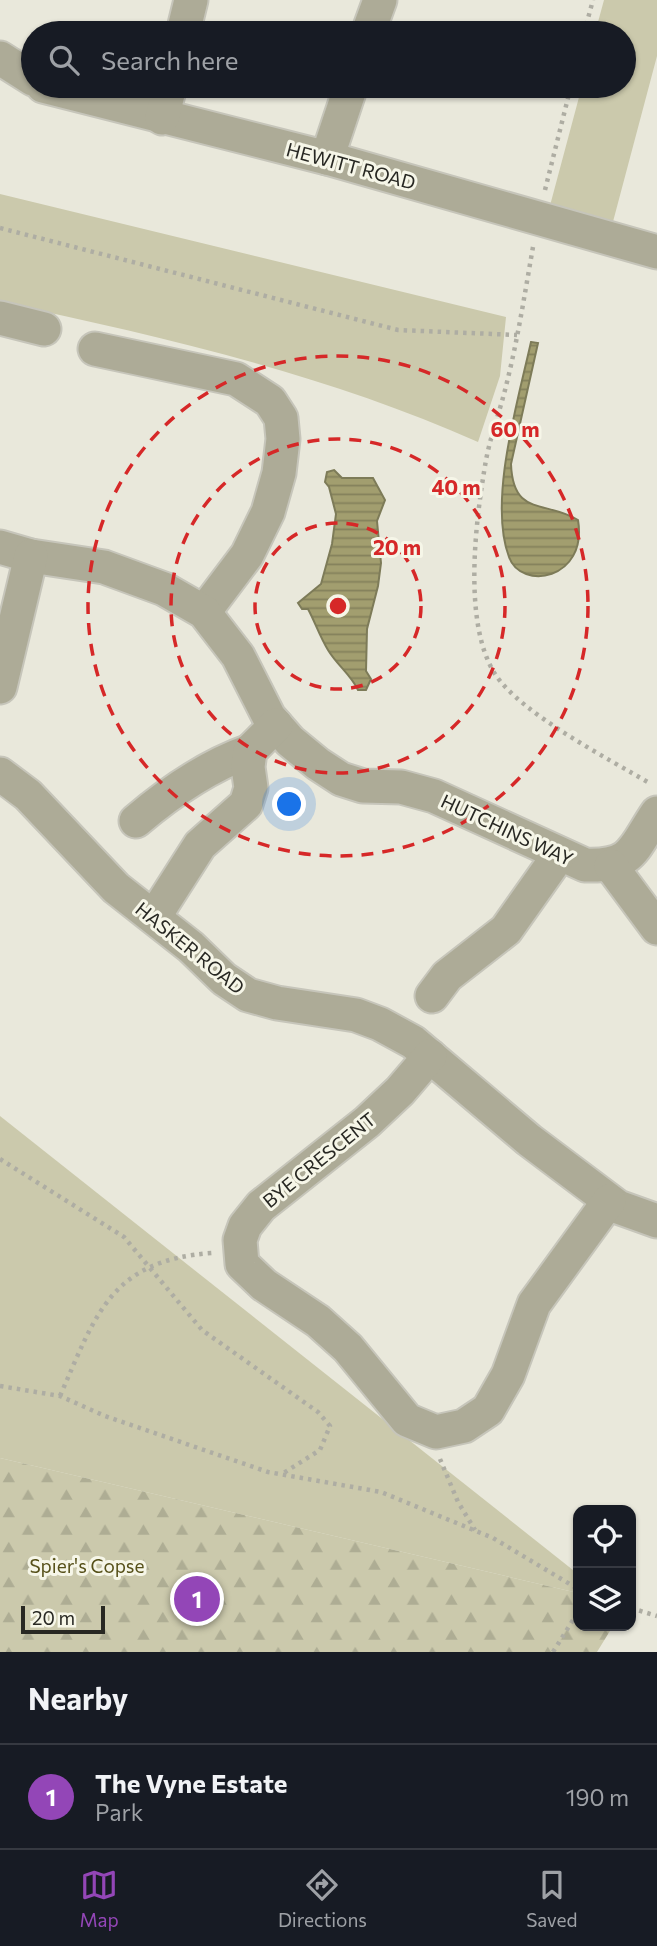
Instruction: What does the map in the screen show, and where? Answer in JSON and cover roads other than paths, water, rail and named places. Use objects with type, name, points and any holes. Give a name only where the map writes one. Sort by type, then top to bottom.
[{"type":"street","points":[[186,21],[191,0]]},
{"type":"street","points":[[372,21],[380,0]]},
{"type":"street","points":[[0,58],[21,71]]},
{"type":"street","name":"HEWITT ROAD","points":[[88,98],[327,158],[657,252]]},
{"type":"street","points":[[162,118],[167,98]]},
{"type":"street","points":[[327,158],[347,98]]},
{"type":"street","points":[[0,318],[44,329]]},
{"type":"street","points":[[95,349],[236,379],[270,401],[281,418],[283,439],[279,473],[268,512],[247,555],[204,612]]},
{"type":"street","points":[[0,687],[16,552]]},
{"type":"street","name":"HUTCHINS WAY","points":[[16,552],[103,567],[164,589],[204,612],[237,656],[276,725],[299,748],[341,779],[363,786],[401,787],[434,796],[559,855],[586,865],[611,866]]},
{"type":"street","points":[[136,821],[163,797],[228,759],[250,751],[276,725]]},
{"type":"street","points":[[154,917],[200,845],[246,804],[251,788],[248,767],[250,751]]},
{"type":"street","name":"HASKER ROAD","points":[[0,774],[28,795],[94,867],[224,979],[248,995],[277,1003],[356,1015],[380,1024],[413,1042],[529,1140],[609,1201],[657,1221]]},
{"type":"street","points":[[657,813],[631,854],[611,866],[657,928]]},
{"type":"street","points":[[432,996],[447,976],[506,930],[559,855]]},
{"type":"street","name":"BYE CRESCENT","points":[[430,1056],[400,1091],[367,1122],[261,1206],[245,1226],[240,1252],[243,1264],[264,1285],[318,1321],[348,1348],[407,1420],[436,1432],[464,1426],[488,1410],[508,1376],[534,1304],[609,1201]]},
{"type":"place","name":"The Vyne Estate","points":[[197,1599]]},
{"type":"park label","name":"Spier's Copse","points":[[87,1566]]}]
